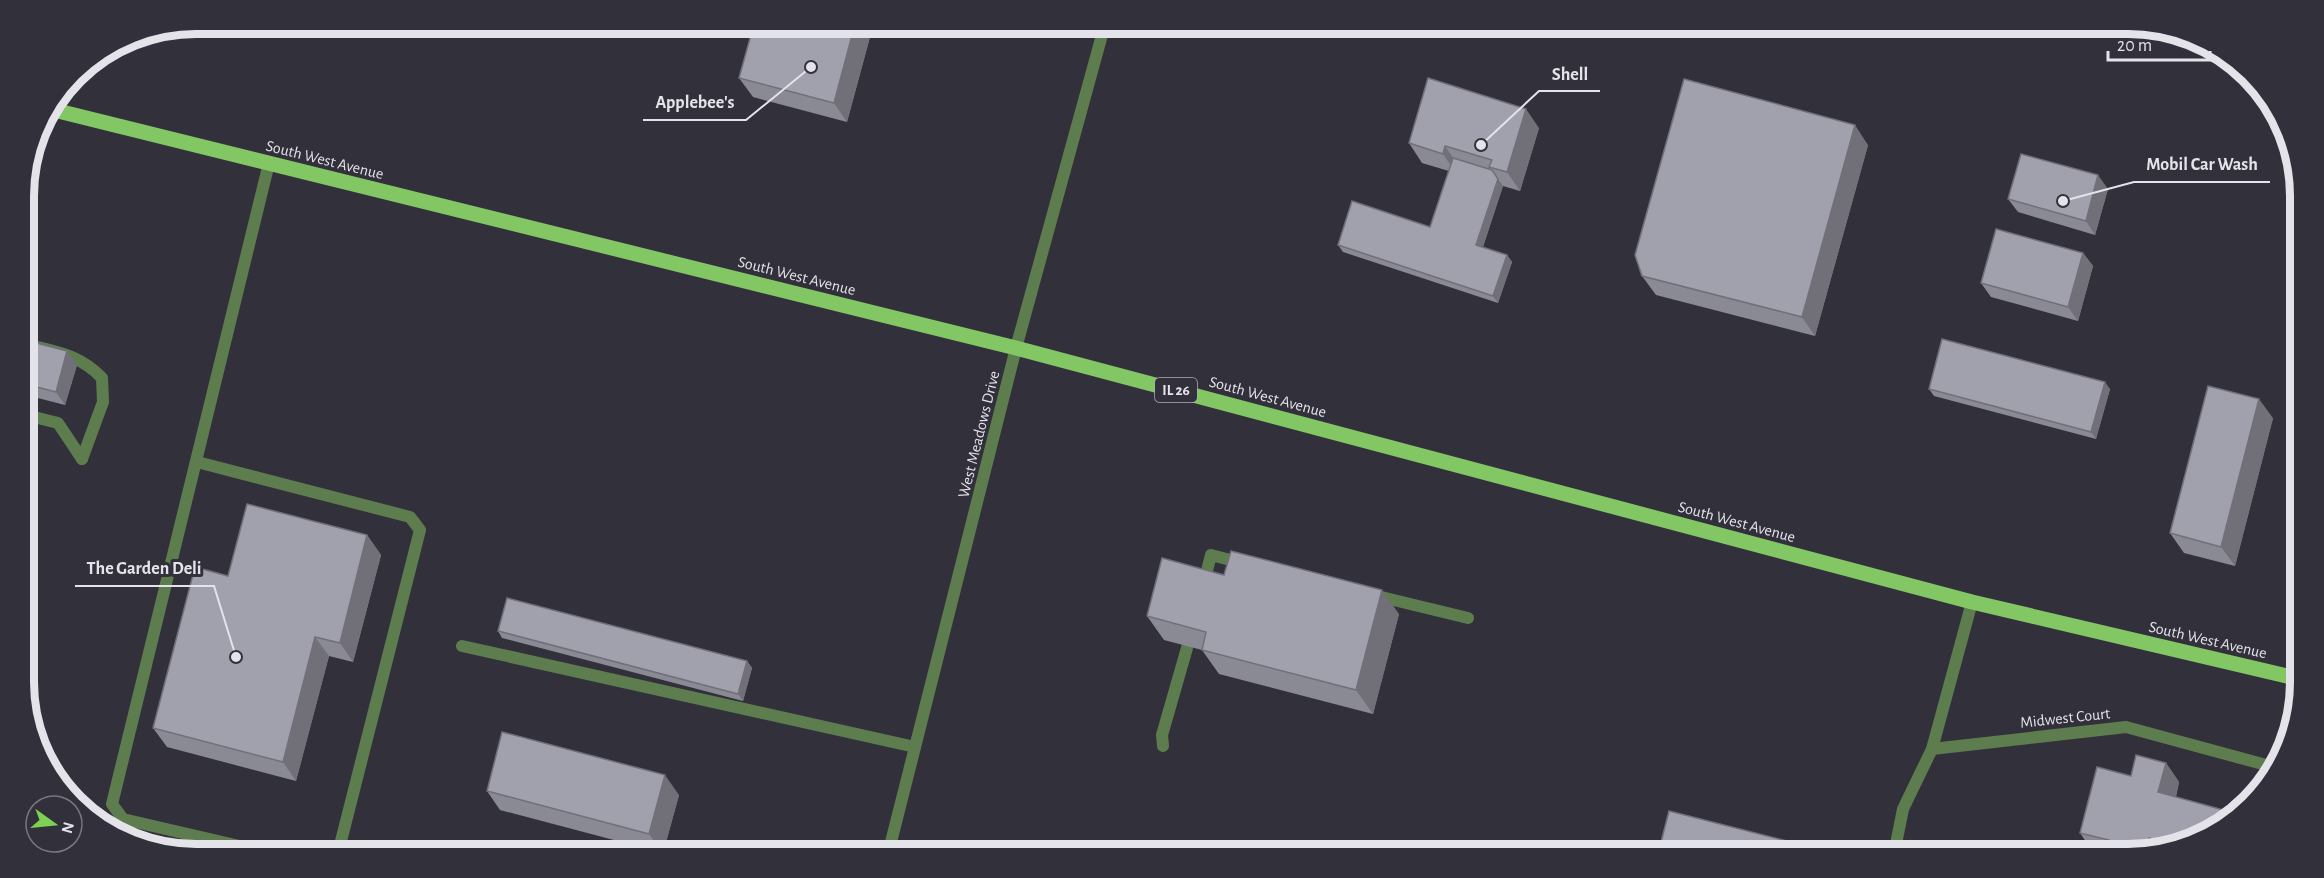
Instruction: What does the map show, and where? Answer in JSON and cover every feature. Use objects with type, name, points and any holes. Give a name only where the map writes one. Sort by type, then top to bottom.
[{"type":"main road","name":"South West Avenue","points":[[58,112],[1016,348],[1972,602],[2290,677]]},
{"type":"street","name":"West Meadows Drive","points":[[891,844],[1016,348],[1102,35]]},
{"type":"street","points":[[230,844],[123,819],[112,804],[269,164]]},
{"type":"street","points":[[35,346],[74,356],[90,365],[102,378],[103,402],[82,459],[58,423],[35,417]]},
{"type":"street","points":[[197,462],[410,517],[420,530],[340,844]]},
{"type":"street","points":[[1203,587],[1211,555],[1256,566]]},
{"type":"street","points":[[1356,591],[1468,618]]},
{"type":"street","points":[[1896,843],[1903,809],[1932,749],[1972,602]]},
{"type":"street","points":[[462,646],[915,747]]},
{"type":"street","points":[[1163,746],[1162,735],[1187,648]]},
{"type":"street","name":"Midwest Court","points":[[1932,749],[2126,727],[2267,765]]},
{"type":"building","points":[[751,35],[852,35],[834,103],[739,78]]},
{"type":"building","points":[[1428,78],[1526,109],[1507,172],[1489,167],[1492,160],[1445,146],[1443,154],[1409,143]]},
{"type":"building","points":[[1684,79],[1855,125],[1802,317],[1642,276],[1635,255]]},
{"type":"building","points":[[2021,154],[2098,175],[2086,221],[2008,199]]},
{"type":"building","points":[[1453,158],[1492,170],[1498,179],[1476,245],[1507,255],[1493,296],[1338,245],[1352,201],[1430,227]]},
{"type":"building","points":[[1996,229],[2083,253],[2068,307],[1981,283]]},
{"type":"building","points":[[1942,339],[2105,382],[2091,432],[1929,389]]},
{"type":"building","points":[[35,343],[67,351],[56,392],[35,387]]},
{"type":"building","points":[[2208,386],[2259,399],[2221,547],[2170,533]]},
{"type":"building","points":[[247,504],[367,535],[340,643],[315,637],[283,762],[153,728],[195,567],[228,576]]},
{"type":"building","points":[[1231,551],[1382,590],[1356,690],[1202,650],[1206,632],[1147,616],[1162,558],[1224,575]]},
{"type":"building","points":[[507,598],[747,661],[738,694],[498,631]]},
{"type":"building","points":[[502,732],[665,775],[649,834],[487,791]]},
{"type":"building","points":[[2136,755],[2166,763],[2158,792],[2225,811],[2199,827],[2159,840],[2149,838],[2148,842],[2138,843],[2108,843],[2109,840],[2080,833],[2097,767],[2131,776]]},
{"type":"building","points":[[1669,811],[1795,843],[1661,843]]},
{"type":"place","name":"Applebee's","points":[[811,67]]},
{"type":"place","name":"Shell","points":[[1481,145]]},
{"type":"place","name":"Mobil Car Wash","points":[[2063,201]]},
{"type":"place","name":"The Garden Deli","points":[[236,657]]}]
